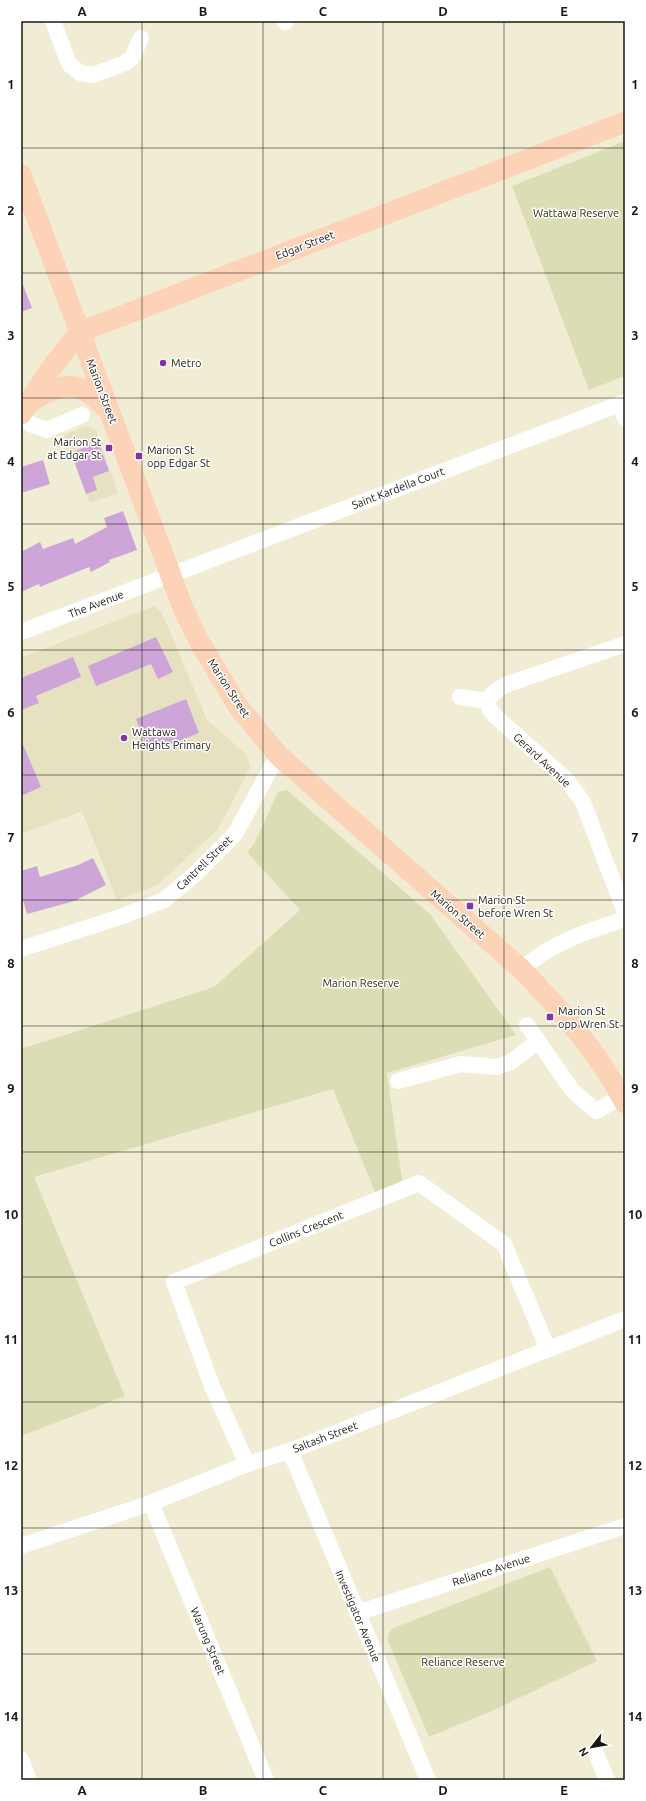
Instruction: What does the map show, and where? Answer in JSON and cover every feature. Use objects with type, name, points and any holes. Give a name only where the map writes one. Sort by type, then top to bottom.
[{"type":"main road","name":"Edgar Street","points":[[80,332],[625,122]]},
{"type":"main road","name":"Marion Street","points":[[22,179],[171,575],[187,614],[216,671],[237,705],[278,754],[521,969],[574,1025],[623,1100]]},
{"type":"main road","points":[[23,411],[51,368],[80,332]]},
{"type":"main road","points":[[23,411],[60,387],[73,386],[84,389],[94,396],[110,412]]},
{"type":"street","points":[[53,21],[69,64],[80,73],[93,75],[125,63],[132,58],[141,38]]},
{"type":"street","name":"Saint Kardella Court","points":[[171,575],[623,408]]},
{"type":"street","points":[[23,411],[30,424],[47,430],[82,415]]},
{"type":"street","name":"The Avenue","points":[[21,632],[171,575]]},
{"type":"street","points":[[460,697],[487,701],[492,694],[505,685],[625,644]]},
{"type":"street","name":"Gerard Avenue","points":[[487,701],[490,710],[497,718],[566,779],[583,802],[625,913]]},
{"type":"street","name":"Cantrell Street","points":[[21,949],[123,916],[164,900],[192,877],[235,834],[278,754]]},
{"type":"street","points":[[521,969],[540,954],[573,936],[625,919]]},
{"type":"street","points":[[527,1025],[572,1090],[596,1111],[623,1100]]},
{"type":"street","points":[[398,1081],[461,1064],[496,1067],[511,1062],[538,1041]]},
{"type":"street","name":"Collins Crescent","points":[[247,1464],[212,1386],[174,1282],[419,1183],[504,1244],[548,1349]]},
{"type":"street","name":"Saltash Street","points":[[21,1546],[150,1503],[247,1464],[290,1451],[625,1319]]},
{"type":"street","name":"Investigator Avenue","points":[[290,1451],[428,1780]]},
{"type":"street","name":"Warung Street","points":[[150,1503],[266,1780]]},
{"type":"street","name":"Reliance Avenue","points":[[357,1613],[625,1526]]},
{"type":"street","points":[[595,1751],[608,1780]]},
{"type":"street","points":[[21,1759],[29,1780]]},
{"type":"shaded area","points":[[86,426],[96,430],[118,493],[90,503],[64,435]]},
{"type":"shaded area","name":"Wattawa Heights Primary","points":[[154,606],[162,613],[207,720],[247,755],[250,768],[218,829],[157,885],[117,900],[82,811],[21,834],[21,658]]},
{"type":"green space","name":"Wattawa Reserve","points":[[625,141],[625,376],[589,390],[512,186]]},
{"type":"green space","name":"Marion Reserve","points":[[287,790],[430,914],[516,1035],[387,1073],[403,1186],[377,1197],[333,1089],[34,1177],[125,1396],[21,1436],[21,1049],[214,987],[300,910],[247,852],[254,844],[278,792]]},
{"type":"green space","name":"Reliance Reserve","points":[[550,1567],[597,1661],[494,1710],[429,1737],[387,1639],[391,1629]]},
{"type":"building","points":[[21,280],[32,308],[21,312]]},
{"type":"building","points":[[98,442],[109,471],[93,477],[97,490],[86,494],[71,453]]},
{"type":"building","points":[[43,460],[50,484],[21,493],[21,467]]},
{"type":"building","points":[[123,511],[137,550],[109,560],[110,562],[91,572],[89,567],[40,587],[39,584],[21,592],[21,552],[40,542],[43,549],[73,538],[75,544],[107,527],[104,518]]},
{"type":"building","points":[[156,637],[173,672],[158,679],[151,664],[96,686],[88,666]]},
{"type":"building","points":[[73,657],[81,677],[36,696],[39,703],[21,710],[21,678]]},
{"type":"building","points":[[186,699],[199,733],[149,753],[136,719]]},
{"type":"building","points":[[21,740],[41,787],[21,796]]},
{"type":"building","points":[[93,858],[106,885],[78,900],[27,914],[21,893],[21,871],[37,866],[40,877],[78,865]]},
{"type":"place","name":"Metro","points":[[163,363]]},
{"type":"place","name":"Marion St at Edgar St","points":[[109,448]]},
{"type":"place","name":"Marion St opp Edgar St","points":[[139,456]]},
{"type":"place","name":"Wattawa Heights Primary","points":[[124,738]]},
{"type":"place","name":"Marion St before Wren St","points":[[470,906]]},
{"type":"place","name":"Marion St opp Wren St","points":[[550,1017]]}]
